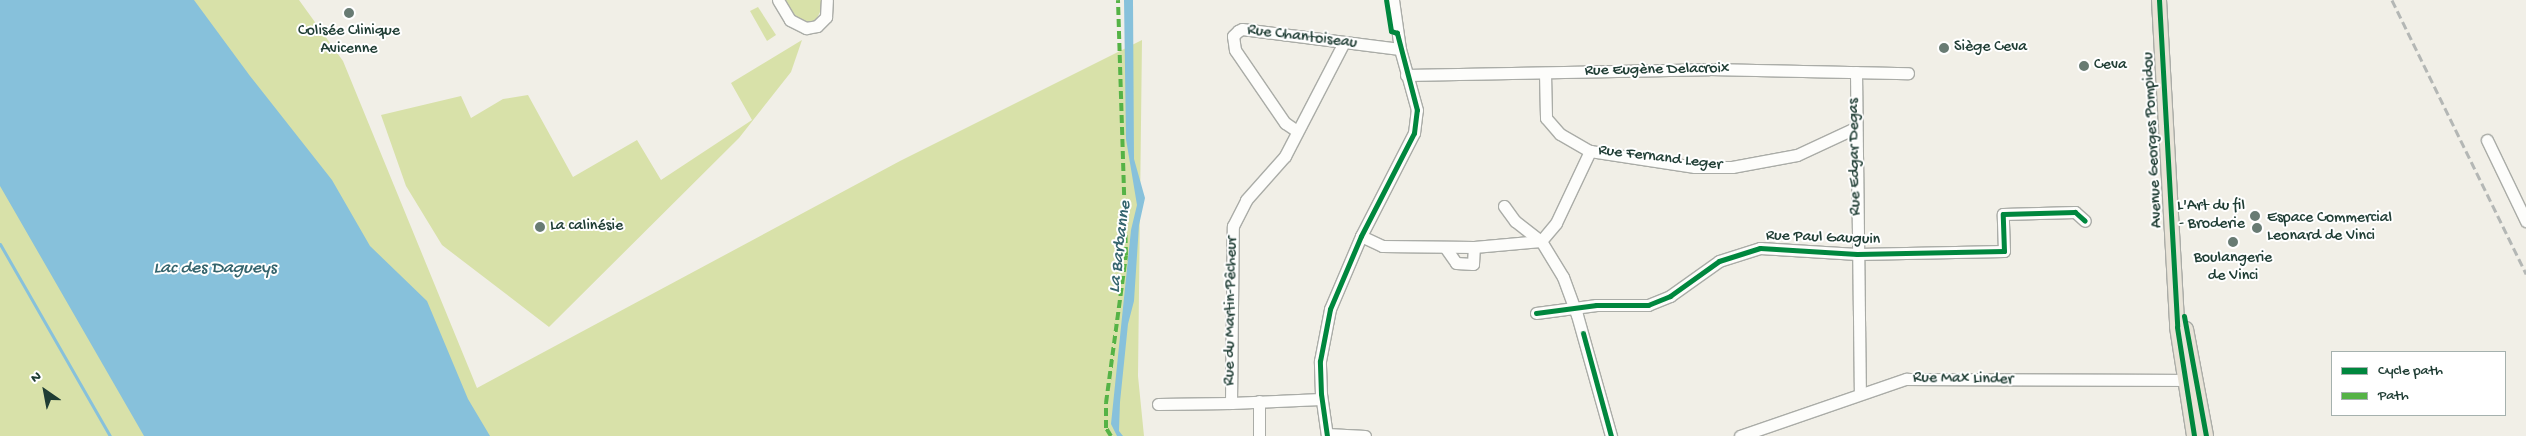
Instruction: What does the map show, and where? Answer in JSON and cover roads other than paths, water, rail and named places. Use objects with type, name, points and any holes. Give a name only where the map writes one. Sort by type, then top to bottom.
[{"type":"main road","name":"Avenue Georges Pompidou","points":[[2159,0],[2170,224],[2194,436]]},
{"type":"main road","name":"Avenue Georges Pompidou","points":[[2189,380],[2206,436]]},
{"type":"street","points":[[778,0],[790,20],[806,28],[817,26],[826,17],[827,0]]},
{"type":"street","points":[[1365,436],[1327,435],[1321,399],[1320,362],[1330,310],[1361,236],[1414,133],[1416,110],[1400,49],[1393,0]]},
{"type":"street","name":"Rue Chantoiseau","points":[[1297,131],[1284,123],[1240,58],[1232,44],[1233,36],[1242,29],[1400,49]]},
{"type":"street","name":"Rue du Martin-Pêcheur","points":[[1231,403],[1233,226],[1246,200],[1284,156],[1344,42]]},
{"type":"street","name":"Rue Eugène Delacroix","points":[[1406,75],[1709,69],[1908,73]]},
{"type":"street","name":"Rue Edgar Degas","points":[[1856,72],[1855,128],[1860,392]]},
{"type":"street","name":"Rue Fernand Leger","points":[[1545,73],[1546,118],[1560,134],[1590,151],[1695,166],[1732,168],[1797,155],[1855,128]]},
{"type":"street","points":[[2487,140],[2526,221]]},
{"type":"street","points":[[1361,236],[1382,246],[1474,247],[1541,241],[1556,223],[1590,151]]},
{"type":"street","points":[[1504,206],[1515,221],[1541,241],[1563,277],[1575,307],[1611,436]]},
{"type":"street","name":"Rue Paul Gauguin","points":[[1536,313],[1575,307],[1648,304],[1670,296],[1720,261],[1760,248],[1778,247],[1857,254],[2004,251],[2003,214],[2075,212],[2085,221]]},
{"type":"street","points":[[1445,247],[1456,263],[1473,264],[1474,247]]},
{"type":"street","name":"Rue Max Linder","points":[[1740,436],[1860,392],[1906,379],[2189,380]]},
{"type":"street","name":"Rue du Martin-Pêcheur","points":[[1158,404],[1321,399]]},
{"type":"street","points":[[1259,436],[1260,401]]},
{"type":"water","name":"Lac des Dagueys","points":[[0,0],[194,0],[250,76],[332,180],[370,246],[427,301],[468,399],[490,436],[144,436],[0,186]]},
{"type":"water","points":[[1124,0],[1133,0],[1134,159],[1145,198],[1139,225],[1134,301],[1128,324],[1120,402],[1119,431],[1123,436],[1117,436],[1111,424],[1131,230],[1137,205],[1126,139]]},
{"type":"waterway","points":[[0,244],[110,436]]},
{"type":"railway","points":[[2392,0],[2526,274]]},
{"type":"place","name":"Colisée Clinique Avicenne","points":[[349,13]]},
{"type":"place","name":"Siège Ceva","points":[[1944,48]]},
{"type":"place","name":"Ceva","points":[[2084,66]]},
{"type":"place","name":"L'Art du fil - Broderie","points":[[2255,216]]},
{"type":"place","name":"La calinésie","points":[[540,227]]},
{"type":"place","name":"Espace Commercial Leonard de Vinci","points":[[2257,228]]},
{"type":"place","name":"Boulangerie de Vinci","points":[[2233,242]]},
{"type":"water label","name":"La Barbanne","points":[[1121,247]]}]
